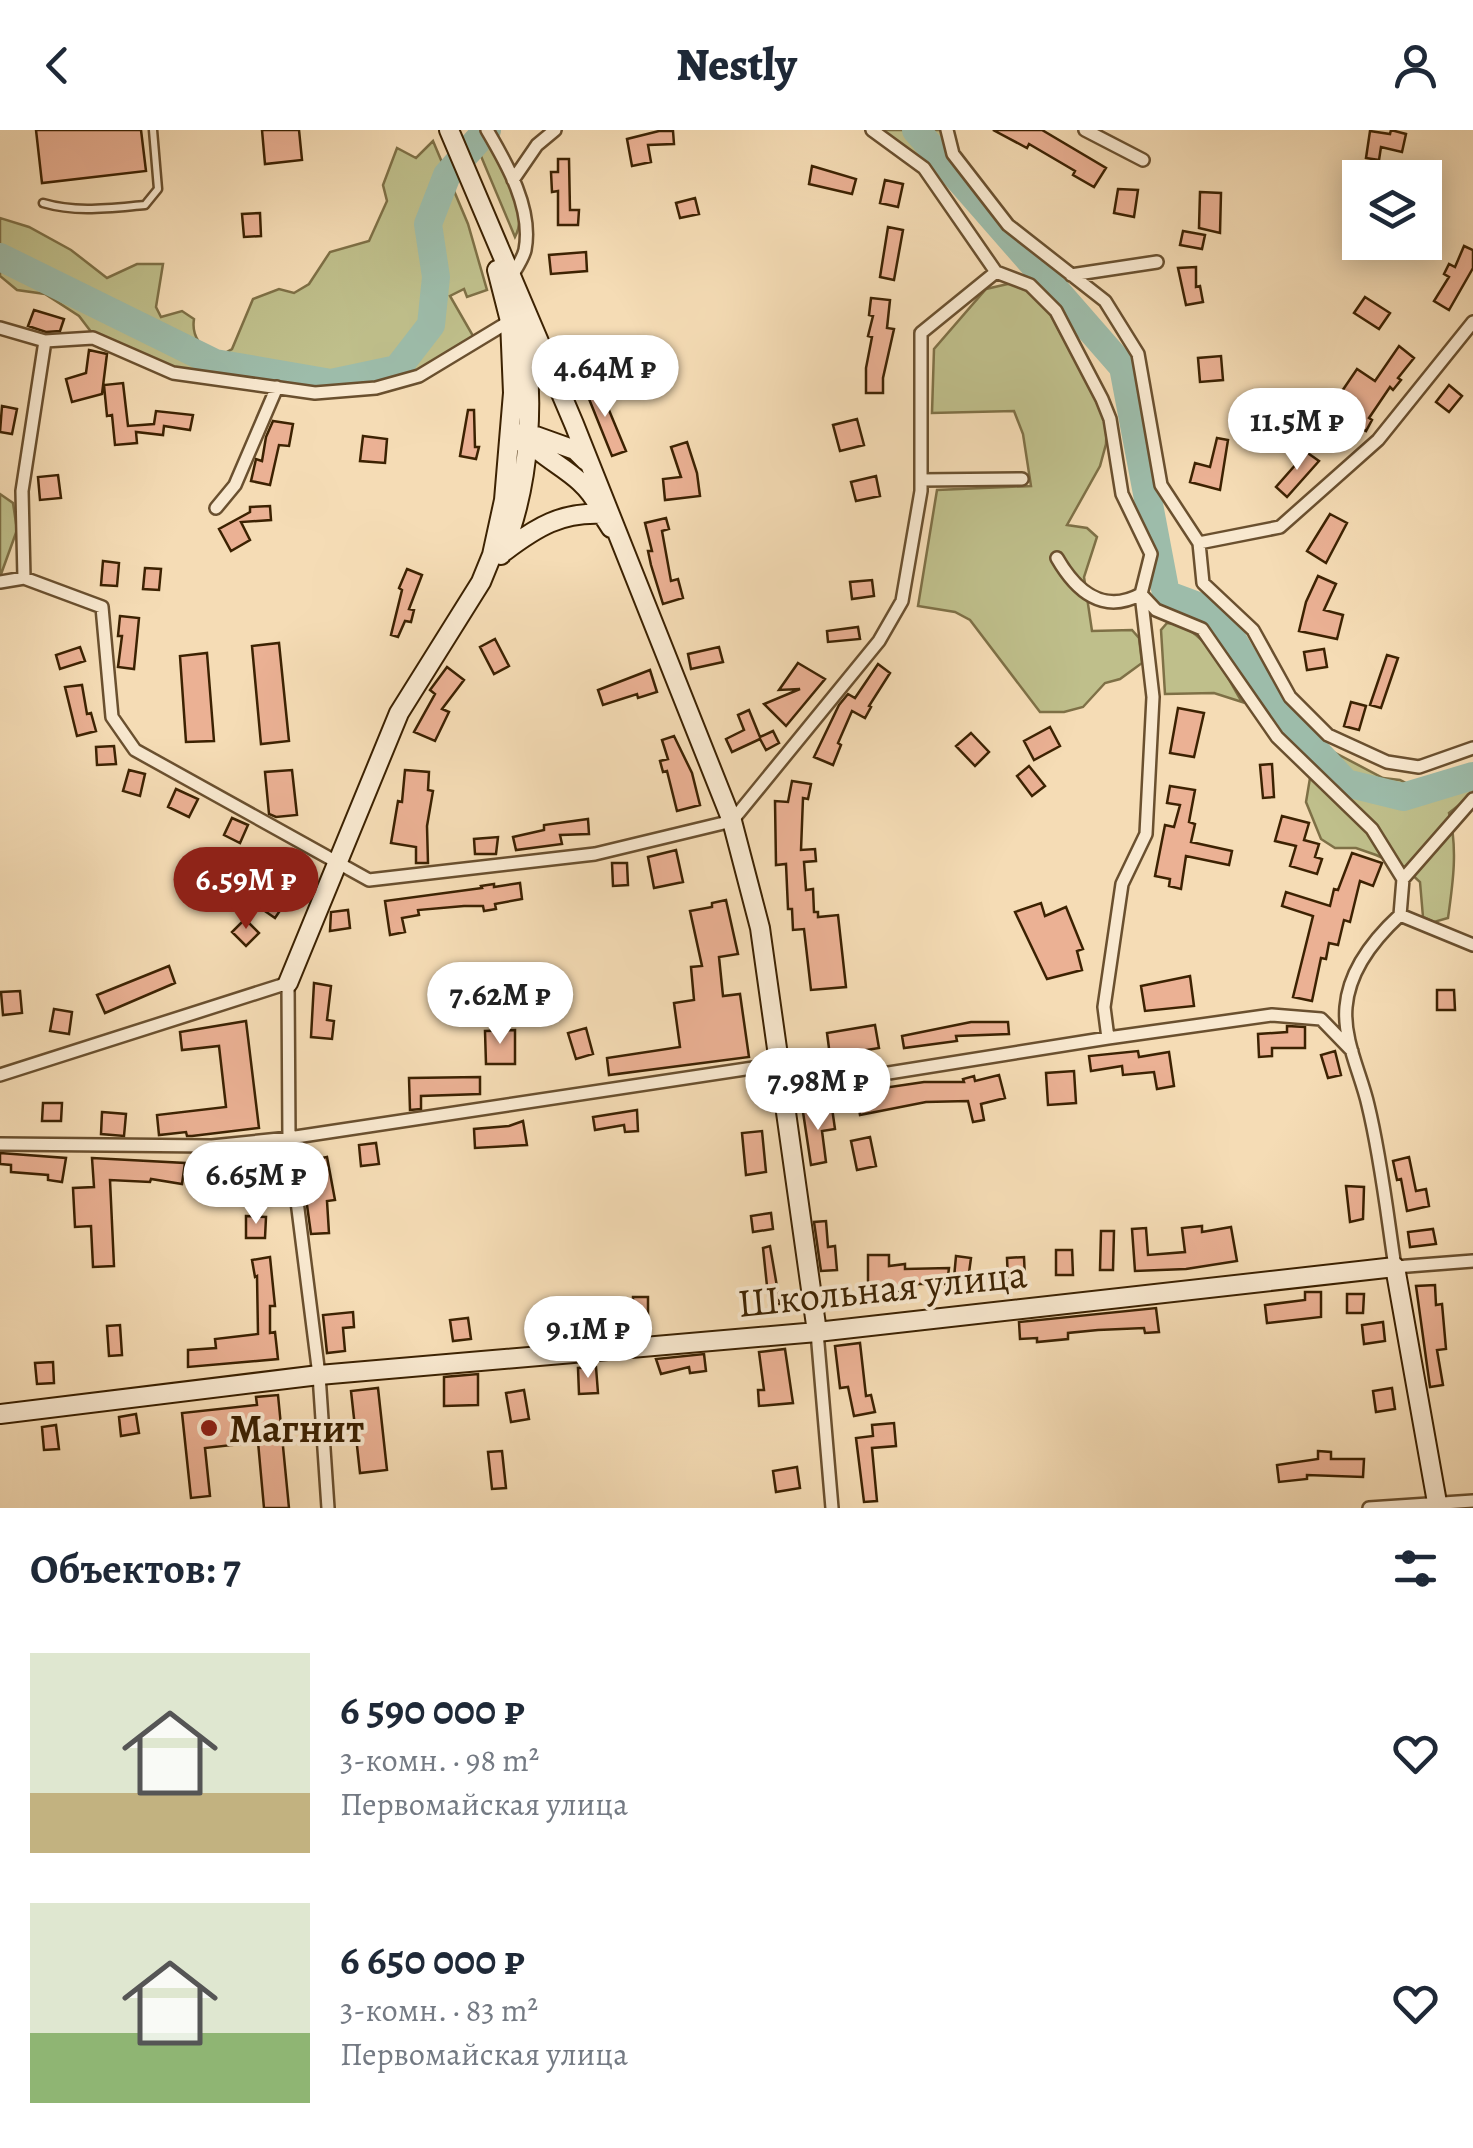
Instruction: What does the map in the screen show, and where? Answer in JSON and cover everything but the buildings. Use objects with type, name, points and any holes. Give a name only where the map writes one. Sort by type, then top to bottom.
[{"type":"street","points":[[449,130],[625,549],[732,822],[760,928],[818,1332],[832,1508]]},
{"type":"street","points":[[328,1508],[318,1374],[289,1138],[288,983],[399,714],[481,582],[520,500],[527,356],[510,279],[525,251],[524,211],[513,180],[486,130]]},
{"type":"street","points":[[513,180],[537,145],[555,130]]},
{"type":"street","points":[[872,130],[924,168],[996,272],[1030,285],[1056,310],[1110,419],[1122,494],[1151,554],[1141,594],[1153,698],[1146,834],[1122,884],[1104,1007],[1108,1038]]},
{"type":"street","points":[[947,130],[953,154],[1008,225],[1105,301],[1138,354],[1161,485],[1199,543],[1203,583],[1253,630],[1290,697],[1328,736],[1387,762],[1418,767],[1473,748]]},
{"type":"street","points":[[1086,130],[1144,160]]},
{"type":"street","points":[[486,220],[510,320],[513,353],[512,410],[496,555]]},
{"type":"street","points":[[1071,274],[1157,262]]},
{"type":"street","points":[[0,582],[24,578],[102,607],[112,717],[135,750],[369,880],[595,854],[732,822],[878,641],[902,601],[921,480],[920,333],[996,272]]},
{"type":"street","points":[[0,328],[45,342],[92,338],[173,373],[315,393],[376,388],[419,376],[510,320]]},
{"type":"street","points":[[1199,543],[1280,527],[1378,440],[1473,322]]},
{"type":"street","points":[[24,578],[22,491],[45,342]]},
{"type":"street","points":[[216,508],[235,485],[276,387]]},
{"type":"street","points":[[512,410],[516,426],[526,438],[592,492],[625,549]]},
{"type":"street","points":[[506,477],[512,456],[526,438],[536,436],[575,450],[590,464]]},
{"type":"street","points":[[921,480],[1022,478]]},
{"type":"street","points":[[496,555],[556,519],[578,513],[602,514]]},
{"type":"street","points":[[1056,558],[1067,576],[1093,600],[1107,604],[1141,594]]},
{"type":"street","points":[[1141,594],[1156,610],[1202,629],[1278,738],[1372,829],[1403,878]]},
{"type":"street","points":[[1437,1504],[1369,1106],[1352,1052],[1346,1007],[1355,973],[1375,938],[1400,915],[1403,878],[1473,799]]},
{"type":"street","points":[[1400,915],[1473,945]]},
{"type":"street","points":[[0,1075],[288,983]]},
{"type":"street","points":[[782,1090],[1272,1015],[1321,1019],[1352,1052]]},
{"type":"street","points":[[0,1144],[212,1146],[289,1138],[779,1064]]},
{"type":"street","name":"Школьная улица","points":[[0,1414],[318,1374],[818,1332],[1473,1261]]},
{"type":"street","points":[[1369,1508],[1473,1501]]},
{"type":"lane","points":[[43,203],[92,210],[145,205],[158,189],[153,130]]},
{"type":"green space","points":[[470,130],[481,130],[510,182],[519,211],[515,237]]},
{"type":"green space","points":[[872,130],[947,130],[953,154],[924,168]]},
{"type":"green space","points":[[433,141],[468,224],[487,290],[467,297],[464,289],[450,296],[476,341],[419,376],[315,393],[173,373],[92,333],[79,316],[45,294],[17,290],[0,276],[0,218],[29,227],[71,250],[107,278],[137,264],[163,264],[156,307],[161,317],[182,311],[194,319],[196,337],[216,358],[232,349],[253,299],[279,289],[294,293],[309,284],[330,252],[369,241],[387,201],[383,185],[397,148],[416,158]]},
{"type":"green space","points":[[1012,283],[1042,299],[1107,419],[1100,466],[1067,525],[1087,528],[1097,537],[1084,577],[1092,631],[1132,630],[1139,638],[1142,663],[1120,679],[1105,683],[1083,707],[1064,712],[1040,712],[970,620],[955,612],[918,606],[937,490],[1031,486],[1023,434],[1014,411],[932,413],[934,349],[986,289]]},
{"type":"green space","points":[[0,494],[13,503],[17,530],[0,577]]},
{"type":"green space","points":[[1167,623],[1192,632],[1203,641],[1242,702],[1214,693],[1165,694],[1161,630]]},
{"type":"green space","points":[[1324,747],[1383,778],[1410,785],[1453,776],[1473,767],[1473,794],[1449,813],[1454,852],[1448,918],[1434,922],[1423,917],[1420,882],[1405,868],[1356,848],[1335,848],[1321,839],[1306,802],[1313,760]]},
{"type":"waterway","points":[[0,257],[215,363],[331,383],[397,369],[431,325],[436,277],[428,224],[447,175],[487,130]]},
{"type":"waterway","points":[[916,130],[1123,367],[1166,594],[1217,613],[1269,701],[1346,783],[1403,797],[1473,776]]},
{"type":"place","name":"Магнит","points":[[209,1428]]}]
